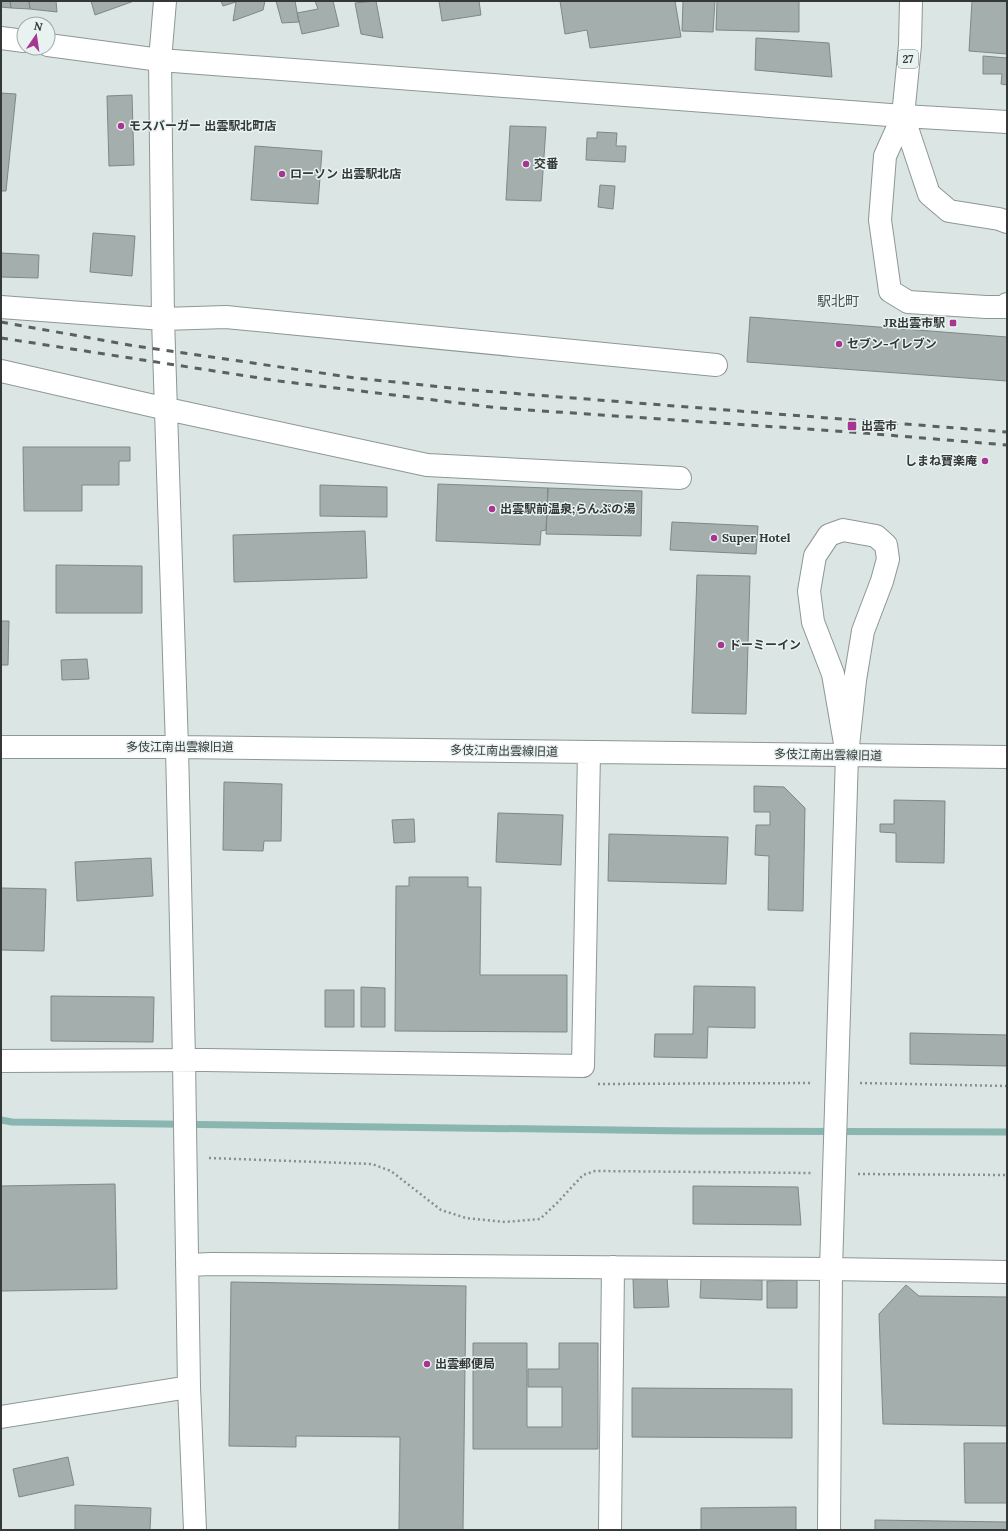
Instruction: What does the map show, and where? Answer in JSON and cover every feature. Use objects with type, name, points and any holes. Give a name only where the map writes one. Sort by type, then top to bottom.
[{"type":"street","points":[[164,1],[160,60],[163,319],[177,746],[184,1060],[186,1265],[195,1530]]},
{"type":"street","name":"27","points":[[903,116],[910,45],[911,1]]},
{"type":"street","points":[[1,38],[16,40]]},
{"type":"street","points":[[56,46],[160,60],[903,116],[1007,122]]},
{"type":"street","points":[[903,116],[929,194],[949,211],[999,219],[1007,222]]},
{"type":"street","points":[[903,116],[885,156],[883,172],[880,220],[890,291],[908,302],[986,307],[1005,307],[1007,304]]},
{"type":"street","points":[[1,307],[163,319],[226,317],[716,365]]},
{"type":"street","points":[[1,371],[167,409],[427,465],[680,478]]},
{"type":"street","points":[[829,1530],[831,1269],[847,756],[855,680],[863,631],[882,581],[888,559],[886,545],[876,536],[843,530],[829,535],[815,556],[809,591],[813,622],[833,674],[847,756]]},
{"type":"street","name":"多伎江南出雲線旧道","points":[[1,747],[177,746],[1007,757]]},
{"type":"street","points":[[1,1060],[184,1060],[583,1066],[590,752]]},
{"type":"street","points":[[186,1265],[612,1267],[1007,1272]]},
{"type":"street","points":[[610,1530],[612,1267]]},
{"type":"street","points":[[1,1418],[189,1387]]},
{"type":"path","points":[[837,1089],[1007,1086]]},
{"type":"path","points":[[184,1158],[372,1164],[391,1171],[441,1210],[466,1218],[505,1222],[540,1219],[583,1176],[594,1171],[835,1166],[1007,1175]]},
{"type":"building","points":[[1,1],[10,1],[11,8],[1,7]]},
{"type":"building","points":[[10,1],[29,1],[30,9],[11,8]]},
{"type":"building","points":[[29,1],[56,1],[57,12],[30,9]]},
{"type":"building","points":[[91,1],[134,1],[95,15]]},
{"type":"building","points":[[221,1],[265,1],[263,10],[233,21],[236,2],[223,6]]},
{"type":"building","points":[[276,1],[295,1],[299,22],[282,23]]},
{"type":"building","points":[[315,1],[333,1],[339,26],[302,34],[297,13],[318,9]]},
{"type":"building","points":[[376,1],[383,38],[361,34],[355,3]]},
{"type":"building","points":[[439,1],[479,1],[481,15],[442,21]]},
{"type":"building","points":[[560,1],[675,1],[681,37],[590,48],[587,30],[565,34]]},
{"type":"building","points":[[683,1],[715,1],[713,32],[682,31]]},
{"type":"building","points":[[717,1],[799,1],[799,32],[716,30]]},
{"type":"building","points":[[972,1],[1007,1],[1007,54],[969,51]]},
{"type":"building","points":[[756,38],[829,43],[832,77],[755,70]]},
{"type":"building","points":[[983,56],[1007,58],[1007,85],[1001,84],[1002,74],[983,74]]},
{"type":"building","points":[[1,93],[16,94],[6,191],[1,191]]},
{"type":"building","points":[[132,95],[134,165],[109,166],[107,96]]},
{"type":"building","name":"交番","points":[[510,126],[546,127],[541,201],[506,200]]},
{"type":"building","points":[[597,132],[617,133],[616,146],[626,146],[625,162],[586,160],[587,138],[597,138]]},
{"type":"building","points":[[255,146],[322,151],[318,204],[251,200]]},
{"type":"building","points":[[600,185],[615,186],[613,209],[598,207]]},
{"type":"building","points":[[93,233],[135,236],[132,276],[90,272]]},
{"type":"building","points":[[1,253],[39,255],[38,278],[1,277]]},
{"type":"building","points":[[750,317],[1007,337],[1007,381],[747,362]]},
{"type":"building","points":[[23,447],[130,447],[130,461],[119,461],[119,485],[82,485],[82,511],[24,511]]},
{"type":"building","name":"出雲駅前温泉;らんぷの湯","points":[[438,484],[548,488],[546,530],[541,531],[540,545],[436,541]]},
{"type":"building","points":[[320,485],[387,487],[387,517],[320,516]]},
{"type":"building","points":[[548,488],[642,491],[641,536],[546,534]]},
{"type":"building","name":"Super Hotel","points":[[672,522],[758,526],[756,554],[670,550]]},
{"type":"building","points":[[365,531],[367,578],[234,582],[233,535]]},
{"type":"building","points":[[56,565],[142,566],[142,613],[56,613]]},
{"type":"building","name":"ドーミーイン","points":[[697,575],[750,576],[746,714],[692,713]]},
{"type":"building","points":[[1,621],[9,621],[8,665],[1,665]]},
{"type":"building","points":[[87,659],[89,679],[62,680],[61,660]]},
{"type":"building","points":[[224,782],[282,784],[281,841],[264,841],[263,851],[223,850]]},
{"type":"building","points":[[754,786],[784,787],[805,808],[803,911],[768,910],[769,856],[755,855],[756,825],[770,825],[770,812],[754,812]]},
{"type":"building","points":[[894,800],[945,801],[944,863],[896,862],[896,833],[880,832],[880,824],[894,824]]},
{"type":"building","points":[[498,813],[563,815],[561,865],[496,862]]},
{"type":"building","points":[[414,819],[415,842],[394,843],[392,820]]},
{"type":"building","points":[[609,834],[728,837],[726,884],[608,881]]},
{"type":"building","points":[[151,858],[153,896],[77,901],[75,862]]},
{"type":"building","points":[[409,877],[468,877],[468,887],[481,887],[480,975],[567,975],[567,1032],[395,1031],[396,886],[409,886]]},
{"type":"building","points":[[1,888],[46,889],[44,951],[1,950]]},
{"type":"building","points":[[694,986],[755,987],[755,1028],[708,1027],[707,1058],[654,1057],[655,1034],[693,1034]]},
{"type":"building","points":[[361,987],[385,988],[385,1027],[361,1027]]},
{"type":"building","points":[[325,990],[354,990],[354,1027],[325,1027]]},
{"type":"building","points":[[51,996],[154,997],[153,1042],[51,1041]]},
{"type":"building","points":[[910,1033],[1007,1035],[1007,1066],[910,1064]]},
{"type":"building","points":[[115,1184],[117,1289],[1,1291],[1,1186]]},
{"type":"building","points":[[693,1186],[798,1187],[801,1225],[693,1224]]},
{"type":"building","points":[[667,1278],[669,1307],[634,1308],[633,1279]]},
{"type":"building","points":[[701,1278],[762,1280],[762,1300],[700,1298]]},
{"type":"building","points":[[797,1280],[797,1308],[767,1308],[767,1281]]},
{"type":"building","points":[[231,1282],[466,1286],[463,1530],[399,1530],[400,1437],[296,1436],[296,1447],[229,1446]]},
{"type":"building","points":[[906,1285],[919,1296],[1007,1297],[1007,1426],[883,1424],[879,1314]]},
{"type":"building","points":[[473,1343],[527,1343],[527,1427],[562,1427],[562,1387],[528,1387],[528,1369],[559,1369],[559,1343],[598,1343],[598,1449],[473,1449]]},
{"type":"building","points":[[632,1388],[792,1389],[792,1438],[632,1437]]},
{"type":"building","points":[[964,1443],[1007,1443],[1007,1503],[965,1503]]},
{"type":"building","points":[[68,1457],[74,1485],[19,1497],[13,1469]]},
{"type":"building","points":[[75,1505],[151,1508],[150,1530],[75,1530]]},
{"type":"building","points":[[796,1507],[796,1530],[701,1530],[701,1508]]},
{"type":"building","points":[[875,1520],[1007,1522],[1007,1530],[875,1530]]},
{"type":"waterway","points":[[1,1120],[12,1122],[688,1131],[1007,1132]]},
{"type":"railway","points":[[1,322],[135,346],[356,378],[471,390],[1007,432]]},
{"type":"railway","points":[[1,338],[279,381],[499,408],[851,432],[1007,445]]},
{"type":"place","name":"モスバーガー 出雲駅北町店","points":[[121,126]]},
{"type":"place","name":"交番","points":[[526,164]]},
{"type":"place","name":"ローソン 出雲駅北店","points":[[282,174]]},
{"type":"place","name":"JR出雲市駅","points":[[953,323]]},
{"type":"place","name":"セブン-イレブン","points":[[839,344]]},
{"type":"place","name":"出雲市","points":[[852,426]]},
{"type":"place","name":"しまね寶楽庵","points":[[985,461]]},
{"type":"place","name":"出雲駅前温泉;らんぷの湯","points":[[492,509]]},
{"type":"place","name":"Super Hotel","points":[[714,538]]},
{"type":"place","name":"ドーミーイン","points":[[721,645]]},
{"type":"place","name":"出雲郵便局","points":[[427,1364]]},
{"type":"district","name":"駅北町","points":[[838,301]]}]
